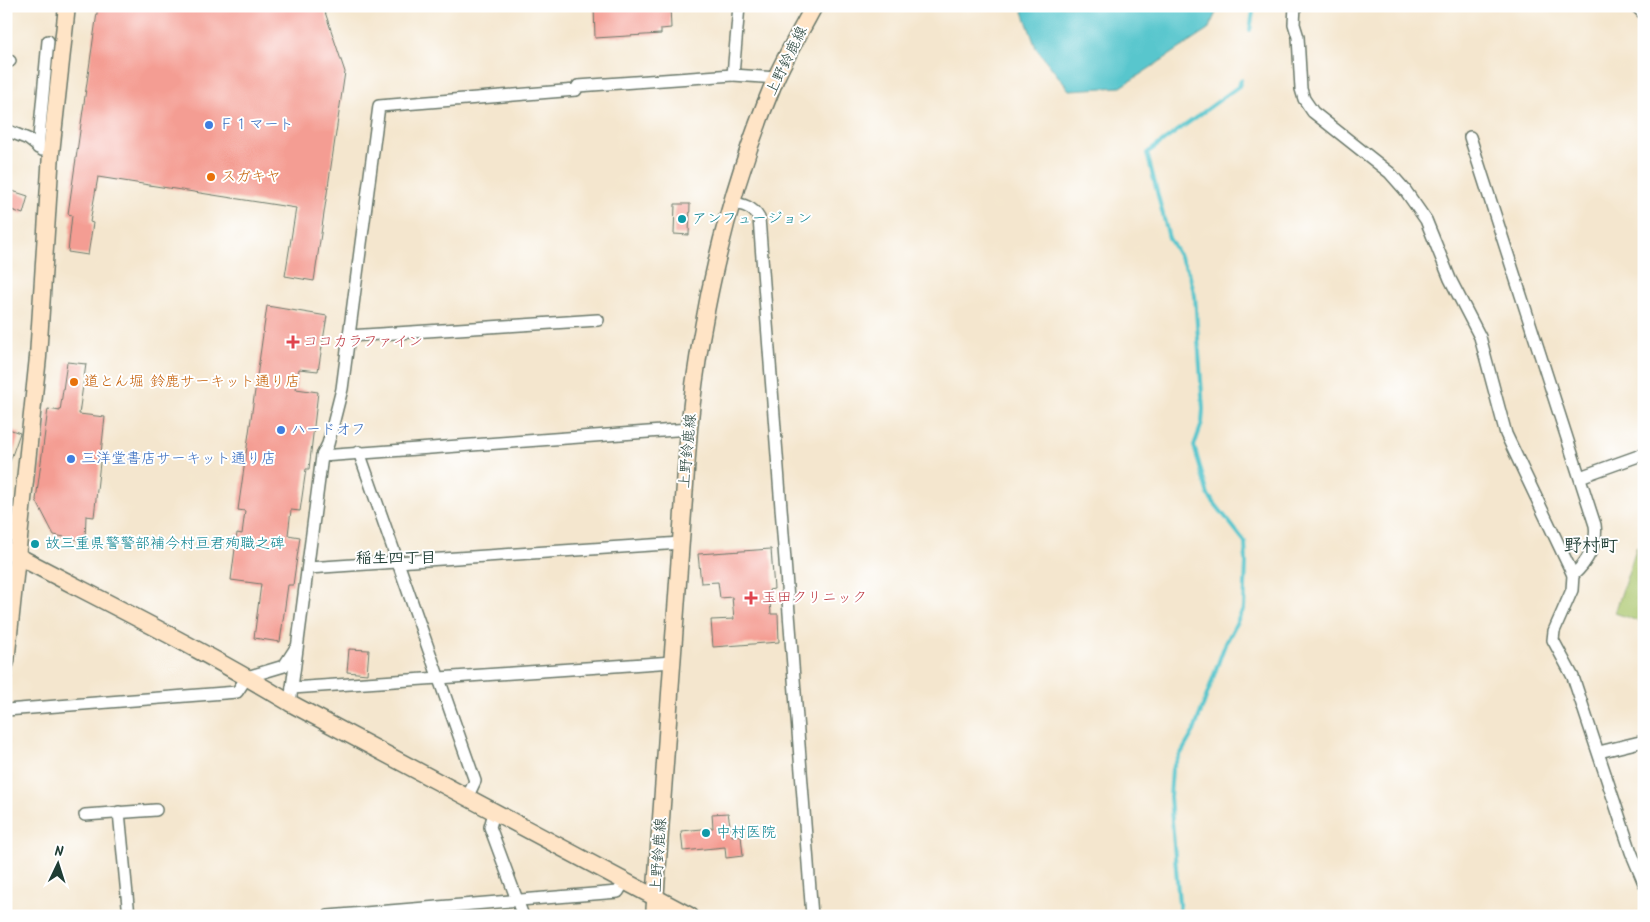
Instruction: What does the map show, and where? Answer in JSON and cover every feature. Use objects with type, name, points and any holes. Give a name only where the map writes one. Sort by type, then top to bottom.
[{"type":"street","points":[[44,151],[67,6]]},
{"type":"street","points":[[733,74],[739,6]]},
{"type":"street","name":"上野鈴鹿線","points":[[654,916],[689,428],[695,366],[704,314],[718,249],[751,140],[776,78],[814,6]]},
{"type":"street","points":[[1296,6],[1294,24],[1298,38],[1301,89],[1304,99],[1313,112],[1390,173],[1426,220],[1450,279],[1480,337],[1506,434],[1573,575],[1572,590],[1554,631],[1553,640],[1574,677],[1631,852],[1644,883]]},
{"type":"street","points":[[1636,6],[1644,14]]},
{"type":"street","points":[[6,675],[11,553],[39,347],[48,41]]},
{"type":"street","points":[[291,695],[322,456],[328,444],[342,389],[379,106],[576,90],[578,86],[733,74],[776,78]]},
{"type":"street","points":[[6,130],[28,139],[44,151]]},
{"type":"street","points":[[1470,138],[1597,535],[1581,568],[1573,575]]},
{"type":"street","points":[[731,202],[747,206],[759,218],[812,916]]},
{"type":"street","points":[[349,336],[598,320]]},
{"type":"street","points":[[322,456],[689,428]]},
{"type":"street","points":[[359,452],[475,781],[467,798]]},
{"type":"street","points":[[1580,477],[1644,454]]},
{"type":"street","points":[[308,568],[681,543]]},
{"type":"street","points":[[11,553],[247,677],[291,695],[494,813],[690,916]]},
{"type":"street","points":[[6,710],[237,692],[247,677],[284,666],[299,643]]},
{"type":"street","points":[[291,695],[438,676],[672,662]]},
{"type":"street","points":[[1599,752],[1644,741]]},
{"type":"street","points":[[85,815],[156,810]]},
{"type":"street","points":[[119,812],[128,916]]},
{"type":"street","points":[[494,813],[490,827],[523,916]]},
{"type":"street","points":[[328,916],[469,910],[517,898],[618,892],[624,882]]},
{"type":"green space","points":[[1637,546],[1644,548],[1644,623],[1615,613]]},
{"type":"water","points":[[1021,6],[1219,6],[1208,30],[1121,87],[1069,90],[1036,48]]},
{"type":"building","name":"Ｆ１マート","points":[[98,6],[323,6],[345,72],[314,281],[285,276],[296,208],[98,177],[90,222],[93,223],[88,255],[68,252],[72,215],[68,214]]},
{"type":"building","points":[[594,6],[670,6],[671,28],[661,29],[661,34],[595,38]]},
{"type":"building","points":[[6,189],[28,196],[23,214],[6,208]]},
{"type":"building","name":"アンフュージョン","points":[[675,204],[690,204],[689,235],[674,234]]},
{"type":"building","points":[[267,306],[327,316],[318,371],[299,369],[296,389],[318,392],[309,469],[306,469],[300,511],[291,510],[288,535],[300,537],[293,585],[288,585],[280,642],[254,638],[261,584],[231,580],[237,533],[242,534],[245,511],[238,510]]},
{"type":"building","name":"三洋堂書店サーキット通り店","points":[[67,362],[86,364],[79,414],[105,417],[94,517],[86,516],[85,541],[54,535],[36,500],[48,409],[60,411]]},
{"type":"building","points":[[6,428],[20,433],[8,467],[6,467]]},
{"type":"building","name":"玉田クリニック","points":[[771,549],[774,589],[769,590],[771,614],[778,614],[779,642],[713,647],[711,620],[734,619],[732,597],[720,598],[718,582],[701,583],[698,554]]},
{"type":"building","points":[[349,649],[369,650],[367,674],[347,672]]},
{"type":"building","name":"中村医院","points":[[728,813],[732,836],[741,835],[743,856],[726,858],[725,847],[683,851],[681,831],[713,828],[712,814]]},
{"type":"waterway","points":[[1250,30],[1254,6]]},
{"type":"waterway","points":[[1180,916],[1170,797],[1172,769],[1194,731],[1224,647],[1244,608],[1246,564],[1245,542],[1208,495],[1194,446],[1202,423],[1203,409],[1195,296],[1189,273],[1169,238],[1147,153],[1239,86],[1241,80]]},
{"type":"place","name":"Ｆ１マート","points":[[209,125]]},
{"type":"place","name":"スガキヤ","points":[[211,177]]},
{"type":"place","name":"アンフュージョン","points":[[682,219]]},
{"type":"place","name":"ココカラファイン","points":[[293,342]]},
{"type":"place","name":"道とん堀 鈴鹿サーキット通り店","points":[[74,382]]},
{"type":"place","name":"ハードオフ","points":[[281,430]]},
{"type":"place","name":"三洋堂書店サーキット通り店","points":[[71,459]]},
{"type":"place","name":"故三重県警警部補今村亘君殉職之碑","points":[[35,544]]},
{"type":"place","name":"玉田クリニック","points":[[751,598]]},
{"type":"place","name":"中村医院","points":[[706,833]]},
{"type":"district","name":"野村町","points":[[1591,546]]},
{"type":"district","name":"稲生四丁目","points":[[396,558]]}]
